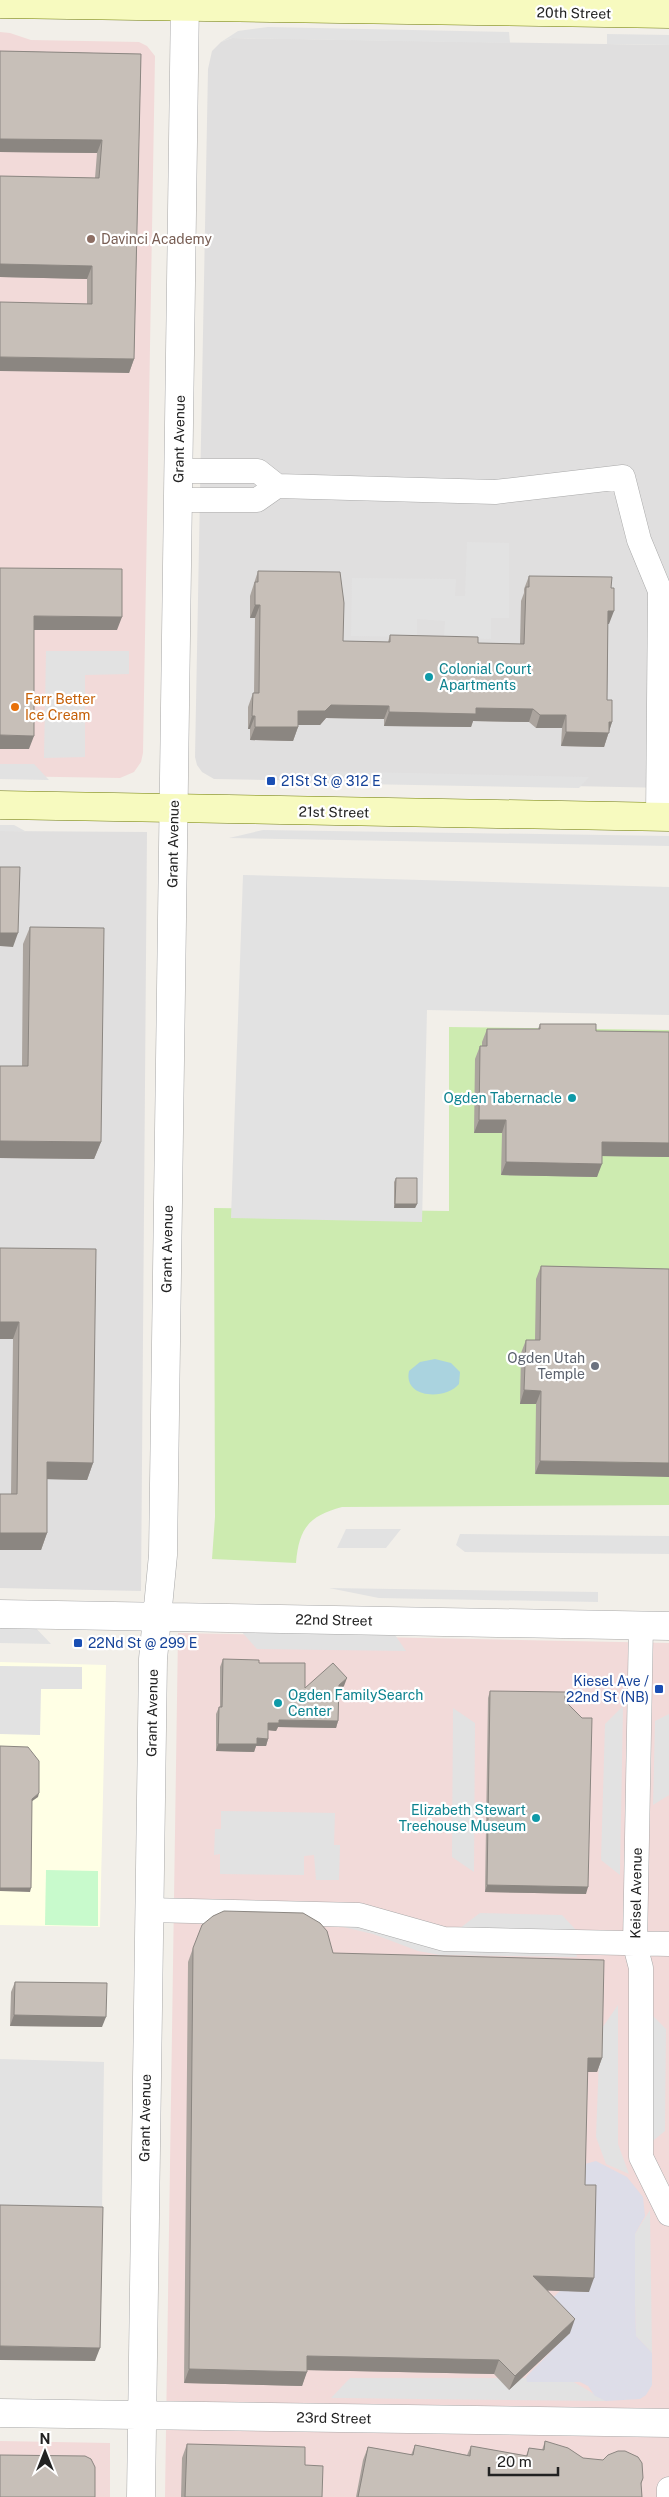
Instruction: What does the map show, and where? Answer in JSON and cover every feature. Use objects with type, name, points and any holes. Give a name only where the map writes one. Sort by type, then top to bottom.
[{"type":"main road","name":"20th Street","points":[[0,4],[185,4],[669,14]]},
{"type":"main road","name":"21st Street","points":[[0,805],[663,817]]},
{"type":"street","name":"Grant Avenue","points":[[141,2497],[140,2415],[153,1659],[163,1555],[185,4]]},
{"type":"street","points":[[178,471],[258,471],[277,486]]},
{"type":"street","points":[[178,500],[257,500],[277,486],[495,492],[623,477],[639,540],[660,591],[663,817]]},
{"type":"street","name":"22nd Street","points":[[0,1614],[669,1626]]},
{"type":"street","name":"Keisel Avenue","points":[[641,1625],[635,1945],[642,1968],[642,2157],[669,2214]]},
{"type":"street","points":[[148,1910],[343,1913],[359,1915],[444,1939],[635,1945],[669,1944]]},
{"type":"street","name":"23rd Street","points":[[0,2413],[669,2423]]},
{"type":"street","points":[[669,2489],[669,2497]]},
{"type":"shaded area","points":[[268,27],[509,32],[510,43],[232,38],[221,42],[238,31]]},
{"type":"shaded area","points":[[0,32],[10,33],[31,40],[139,42],[147,46],[155,56],[143,753],[141,762],[134,772],[120,778],[0,776]]},
{"type":"shaded area","points":[[607,34],[669,35],[669,45],[607,44]]},
{"type":"shaded area","points":[[232,38],[669,45],[669,788],[214,779],[202,772],[197,765],[195,757],[208,69],[212,51],[221,42]]},
{"type":"shaded area","points":[[467,542],[509,543],[509,618],[491,618],[491,639],[444,638],[445,621],[417,619],[417,637],[351,636],[352,578],[456,579],[455,596],[465,596]]},
{"type":"shaded area","points":[[46,651],[129,651],[129,674],[85,675],[85,757],[44,758]]},
{"type":"shaded area","points":[[0,764],[34,764],[49,780],[0,779]]},
{"type":"shaded area","points":[[319,771],[589,777],[579,788],[306,783]]},
{"type":"shaded area","points":[[0,825],[14,825],[25,831],[0,831]]},
{"type":"shaded area","points":[[263,830],[669,836],[669,846],[229,838]]},
{"type":"shaded area","points":[[0,831],[147,832],[141,1591],[0,1588]]},
{"type":"shaded area","points":[[243,875],[669,887],[669,1015],[427,1010],[422,1222],[231,1218]]},
{"type":"shaded area","points":[[346,1529],[401,1529],[386,1548],[337,1548]]},
{"type":"shaded area","points":[[460,1534],[669,1536],[669,1554],[465,1552],[456,1545]]},
{"type":"shaded area","points":[[329,1588],[598,1592],[598,1602],[379,1598]]},
{"type":"shaded area","points":[[0,1625],[33,1625],[51,1644],[0,1643]]},
{"type":"shaded area","points":[[241,1631],[393,1632],[406,1651],[257,1649]]},
{"type":"shaded area","points":[[178,1633],[669,1643],[669,2497],[165,2497]]},
{"type":"shaded area","points":[[0,1662],[106,1665],[100,1927],[0,1925]]},
{"type":"shaded area","points":[[0,1666],[82,1667],[82,1689],[41,1689],[40,1735],[0,1734]]},
{"type":"shaded area","points":[[623,1706],[620,1875],[601,1860],[605,1724]]},
{"type":"shaded area","points":[[453,1708],[475,1723],[474,1872],[452,1857]]},
{"type":"shaded area","points":[[669,1714],[669,1795],[653,1805],[655,1721]]},
{"type":"shaded area","points":[[221,1811],[335,1813],[334,1845],[340,1845],[339,1880],[316,1880],[314,1855],[304,1856],[304,1875],[220,1874],[220,1854],[214,1855],[215,1829],[221,1829]]},
{"type":"shaded area","points":[[480,1913],[562,1915],[576,1930],[460,1928]]},
{"type":"shaded area","points":[[290,1917],[575,1948],[577,1957],[440,1955],[418,1951],[373,1934],[339,1926],[289,1926]]},
{"type":"shaded area","points":[[618,2005],[618,2144],[629,2174],[606,2164],[596,2137],[600,2031]]},
{"type":"shaded area","points":[[649,2012],[666,2029],[665,2131],[649,2144]]},
{"type":"shaded area","points":[[0,2059],[104,2062],[102,2212],[0,2210]]},
{"type":"shaded area","points":[[596,2161],[627,2177],[643,2197],[645,2216],[635,2234],[636,2336],[652,2353],[652,2385],[646,2395],[640,2399],[606,2401],[595,2396],[588,2386],[580,2382],[527,2382],[526,2377],[569,2333],[544,2306],[560,2291],[589,2291],[580,2199],[581,2165]]},
{"type":"shaded area","points":[[650,2210],[652,2353],[636,2336],[635,2303],[635,2234]]},
{"type":"shaded area","points":[[350,2378],[567,2378],[606,2401],[331,2398]]},
{"type":"shaded area","points":[[0,2441],[110,2443],[110,2497],[0,2497]]},
{"type":"green space","points":[[449,1027],[669,1030],[669,1505],[342,1507],[321,1515],[307,1526],[297,1551],[296,1563],[212,1559],[215,1517],[214,1208],[449,1211]]},
{"type":"green space","points":[[46,1870],[98,1871],[98,1926],[45,1925]]},
{"type":"water","points":[[435,1359],[451,1363],[460,1372],[459,1384],[445,1393],[427,1394],[419,1392],[412,1387],[409,1380],[409,1371],[420,1362]]},
{"type":"building","points":[[0,51],[141,54],[134,359],[0,357],[0,302],[92,304],[92,266],[0,264],[0,176],[99,178],[102,140],[0,139]]},
{"type":"building","points":[[0,568],[122,569],[122,617],[34,616],[34,736],[0,735]]},
{"type":"building","name":"Colonial Court Apartments","points":[[258,571],[340,572],[344,603],[343,641],[390,642],[390,635],[478,637],[478,643],[524,644],[526,587],[529,587],[529,576],[612,577],[611,588],[614,588],[614,611],[608,611],[607,700],[612,700],[612,722],[609,722],[609,733],[566,732],[566,715],[540,715],[533,709],[476,708],[476,714],[389,712],[389,706],[331,705],[325,711],[298,711],[298,727],[255,727],[255,716],[252,716],[253,693],[259,693],[260,605],[255,605],[255,582],[258,582]]},
{"type":"building","points":[[0,867],[20,867],[18,933],[0,933]]},
{"type":"building","points":[[30,927],[104,928],[101,1142],[0,1141],[0,1066],[28,1066]]},
{"type":"building","name":"Ogden Tabernacle","points":[[540,1024],[596,1024],[596,1031],[669,1032],[669,1143],[602,1142],[602,1164],[506,1162],[506,1120],[479,1120],[480,1046],[487,1046],[487,1029],[540,1029]]},
{"type":"building","points":[[396,1178],[417,1178],[417,1204],[395,1204]]},
{"type":"building","points":[[0,1248],[96,1249],[93,1463],[47,1462],[47,1533],[0,1533],[0,1494],[17,1494],[19,1322],[0,1322]]},
{"type":"building","name":"Ogden Utah Temple","points":[[541,1266],[669,1269],[669,1463],[540,1461],[541,1391],[524,1390],[526,1340],[540,1340]]},
{"type":"building","name":"Ogden FamilySearch Center","points":[[223,1659],[259,1660],[259,1663],[305,1663],[305,1688],[333,1663],[347,1678],[339,1685],[338,1721],[279,1720],[279,1723],[268,1723],[268,1739],[257,1738],[257,1744],[218,1744],[219,1707],[222,1707]]},
{"type":"building","name":"Elizabeth Stewart Treehouse Museum","points":[[490,1691],[565,1692],[565,1701],[582,1718],[592,1718],[588,1887],[487,1885]]},
{"type":"building","points":[[0,1746],[28,1747],[39,1761],[39,1793],[32,1799],[31,1888],[0,1888]]},
{"type":"building","points":[[224,1911],[303,1913],[320,1923],[327,1931],[333,1953],[604,1960],[602,2058],[588,2058],[585,2185],[596,2185],[594,2278],[533,2276],[575,2319],[515,2376],[499,2360],[307,2356],[307,2372],[189,2369],[193,1948],[202,1925],[213,1916]]},
{"type":"building","points":[[15,1982],[107,1983],[106,2017],[14,2015]]},
{"type":"building","points":[[0,2205],[103,2207],[100,2348],[0,2346]]},
{"type":"building","points":[[545,2441],[568,2448],[583,2458],[603,2460],[608,2455],[618,2451],[625,2451],[638,2457],[642,2463],[642,2497],[358,2497],[368,2447],[413,2455],[415,2445],[470,2456],[471,2446],[527,2456],[529,2448],[544,2450]]},
{"type":"building","points":[[187,2444],[305,2447],[305,2465],[323,2466],[322,2497],[185,2497]]},
{"type":"building","points":[[0,2455],[85,2456],[91,2459],[95,2467],[95,2497],[0,2497]]},
{"type":"place","name":"Davinci Academy","points":[[91,239]]},
{"type":"place","name":"Colonial Court Apartments","points":[[429,677]]},
{"type":"place","name":"Farr Better Ice Cream","points":[[15,707]]},
{"type":"place","name":"21St St @ 312 E","points":[[271,781]]},
{"type":"place","name":"Ogden Tabernacle","points":[[572,1098]]},
{"type":"place","name":"Ogden Utah Temple","points":[[595,1366]]},
{"type":"place","name":"22Nd St @ 299 E","points":[[78,1643]]},
{"type":"place","name":"Kiesel Ave / 22nd St (NB)","points":[[659,1689]]},
{"type":"place","name":"Ogden FamilySearch Center","points":[[278,1703]]},
{"type":"place","name":"Elizabeth Stewart Treehouse Museum","points":[[536,1818]]}]
